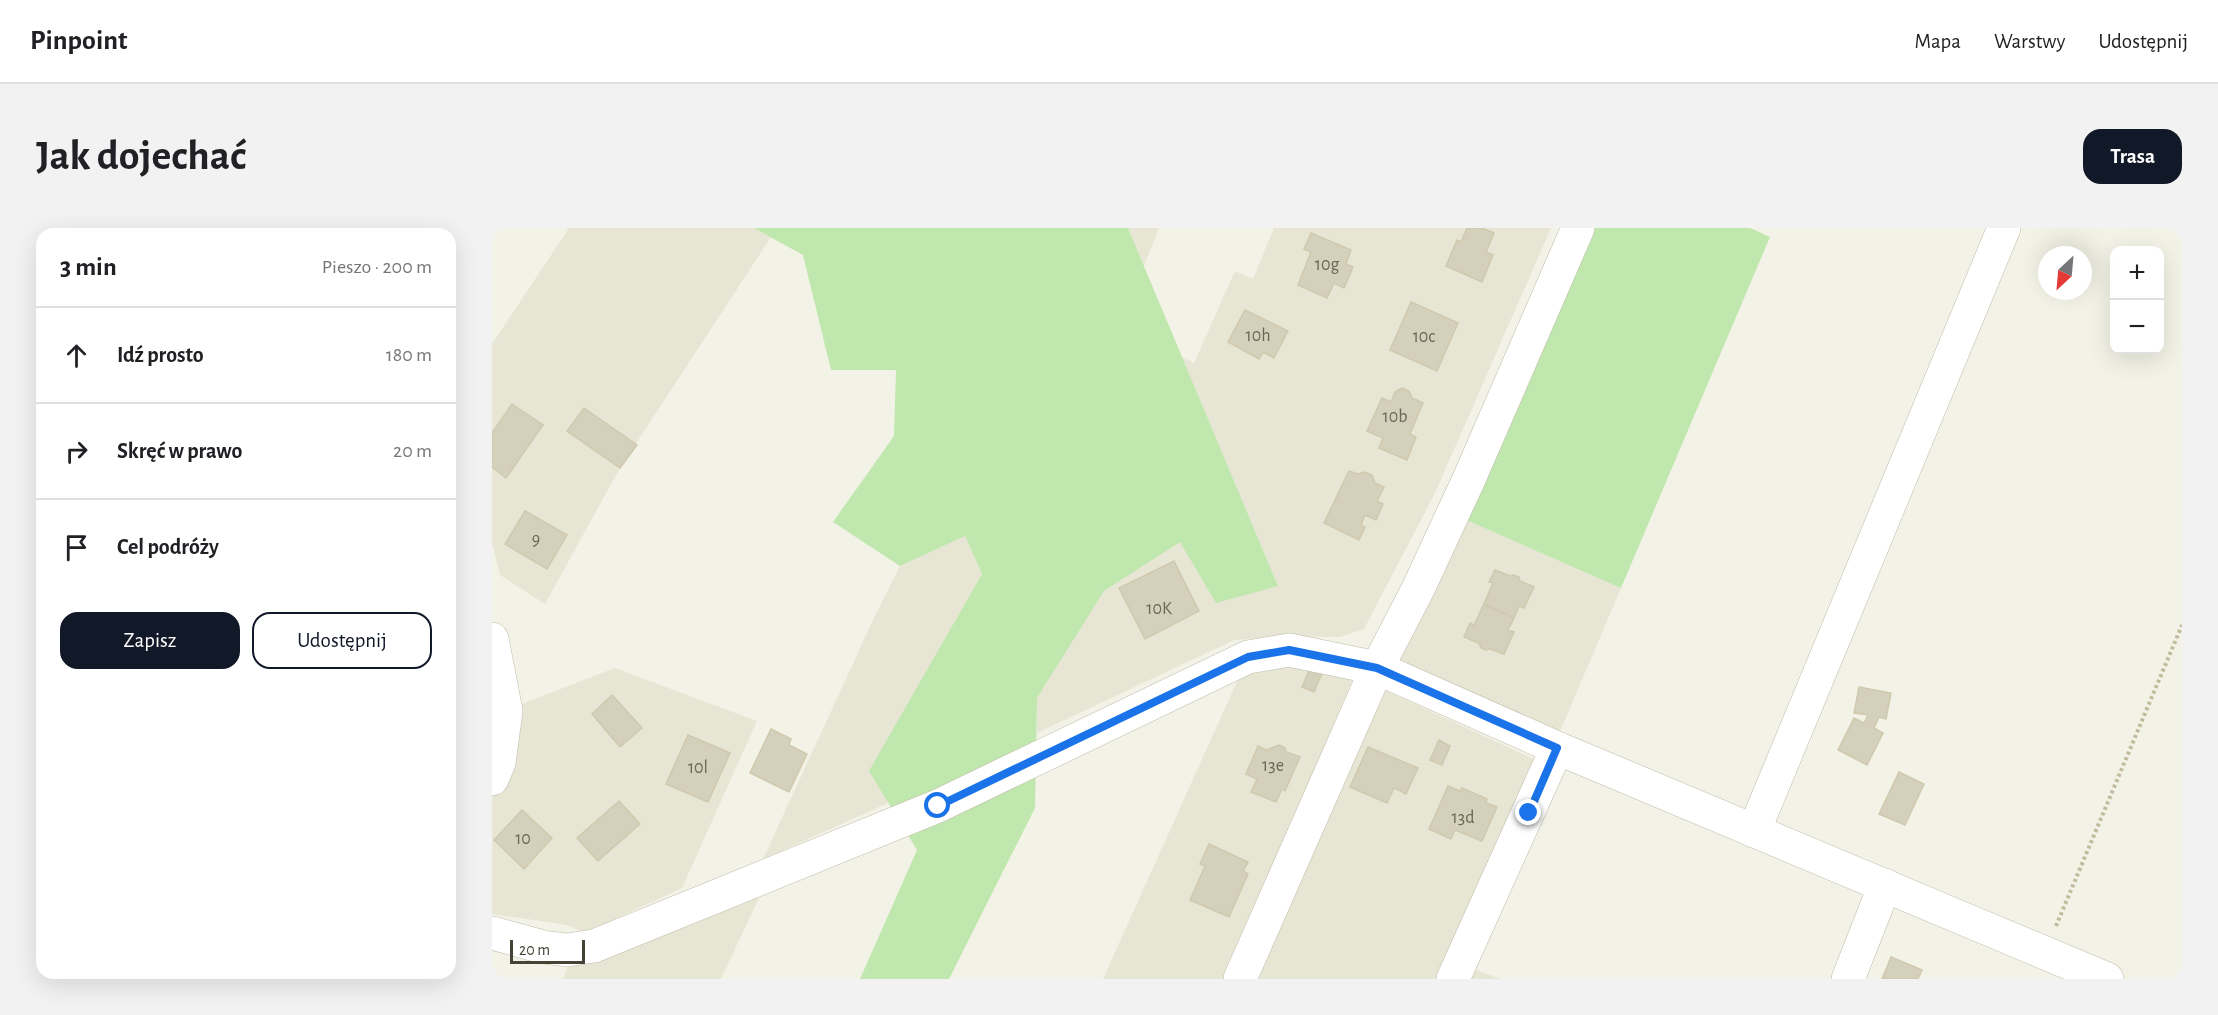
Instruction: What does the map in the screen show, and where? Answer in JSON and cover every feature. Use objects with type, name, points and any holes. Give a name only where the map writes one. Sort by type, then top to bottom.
[{"type":"street","points":[[1240,979],[1377,668],[1418,589],[1578,228]]},
{"type":"street","points":[[1754,831],[2004,228]]},
{"type":"street","points":[[492,639],[506,711],[499,763],[492,779]]},
{"type":"street","points":[[492,933],[543,947],[567,950],[594,946],[938,806],[1248,657],[1289,650],[1377,668],[1557,748],[2107,979]]},
{"type":"street","points":[[1454,979],[1557,748]]},
{"type":"street","points":[[1848,979],[1884,885]]},
{"type":"path","points":[[2046,952],[2182,625]]},
{"type":"shaded area","points":[[569,228],[754,228],[771,237],[620,468],[545,604],[500,575],[492,543],[492,344]]},
{"type":"shaded area","points":[[1128,228],[1159,228],[1144,266]]},
{"type":"shaded area","points":[[1274,228],[1551,228],[1435,493],[1364,629],[1340,637],[1284,636],[1234,640],[1037,733],[1037,698],[1104,591],[1180,541],[1216,602],[1278,586],[1182,357],[1194,363],[1235,271],[1253,279]]},
{"type":"shaded area","points":[[1459,517],[1621,588],[1558,736],[1396,661]]},
{"type":"shaded area","points":[[965,536],[982,574],[870,771],[888,803],[763,859],[900,566]]},
{"type":"shaded area","points":[[492,639],[506,710],[615,668],[757,721],[682,888],[584,933],[567,925],[492,914]]},
{"type":"shaded area","points":[[1306,660],[1357,669],[1228,979],[1103,979],[1244,666]]},
{"type":"shaded area","points":[[1371,684],[1536,760],[1448,959],[1500,979],[1246,979]]},
{"type":"shaded area","points":[[763,889],[721,979],[563,979],[571,960]]},
{"type":"green space","points":[[754,228],[1128,228],[1278,586],[1216,603],[1180,542],[1104,591],[1037,698],[1035,808],[949,979],[860,979],[917,850],[869,771],[982,574],[965,536],[900,566],[833,522],[894,436],[896,370],[831,370],[803,255]]},
{"type":"green space","points":[[1582,228],[1750,228],[1770,237],[1621,588],[1459,517]]},
{"type":"building","points":[[1467,228],[1482,228],[1494,233],[1486,252],[1493,255],[1482,282],[1446,266],[1457,240],[1461,242]]},
{"type":"building","points":[[1311,233],[1351,250],[1346,264],[1353,267],[1344,288],[1334,283],[1327,298],[1298,285],[1311,252],[1304,249]]},
{"type":"building","points":[[1411,302],[1458,323],[1437,371],[1390,350]]},
{"type":"building","points":[[1245,310],[1288,331],[1274,358],[1263,352],[1259,359],[1228,342]]},
{"type":"building","points":[[1402,388],[1409,391],[1412,398],[1423,403],[1410,434],[1416,437],[1407,460],[1379,448],[1383,438],[1367,431],[1382,398],[1391,402],[1395,392]]},
{"type":"building","points":[[512,404],[543,425],[506,478],[492,467],[492,433]]},
{"type":"building","points":[[584,408],[637,445],[620,468],[567,431]]},
{"type":"building","points":[[1349,471],[1372,475],[1375,483],[1384,487],[1377,501],[1383,504],[1376,520],[1365,515],[1361,525],[1365,527],[1359,540],[1324,523]]},
{"type":"building","points":[[525,511],[567,535],[547,569],[505,544]]},
{"type":"building","points":[[1174,561],[1199,611],[1145,639],[1119,588]]},
{"type":"building","points":[[1495,570],[1519,577],[1520,581],[1534,587],[1524,608],[1519,606],[1514,618],[1484,604],[1493,583],[1489,582]]},
{"type":"building","points":[[1484,604],[1514,618],[1508,630],[1514,632],[1504,654],[1481,648],[1479,643],[1464,637],[1470,623],[1474,625]]},
{"type":"building","points":[[1311,666],[1323,671],[1314,692],[1302,687]]},
{"type":"building","points":[[1859,687],[1891,693],[1886,719],[1879,717],[1874,728],[1883,733],[1867,765],[1838,750],[1854,718],[1864,723],[1868,715],[1854,713]]},
{"type":"building","points":[[612,695],[642,728],[620,747],[592,714]]},
{"type":"building","points":[[771,729],[791,739],[789,745],[807,754],[789,792],[750,773]]},
{"type":"building","points":[[688,735],[730,753],[708,802],[666,784]]},
{"type":"building","points":[[1439,740],[1450,746],[1442,765],[1430,760]]},
{"type":"building","points":[[1279,745],[1285,748],[1286,752],[1300,757],[1285,791],[1282,789],[1276,802],[1251,792],[1257,779],[1246,774],[1258,746],[1266,750]]},
{"type":"building","points":[[1368,747],[1418,768],[1406,794],[1394,788],[1387,803],[1350,787]]},
{"type":"building","points":[[1899,772],[1924,784],[1905,825],[1879,814]]},
{"type":"building","points":[[1448,786],[1460,791],[1462,788],[1487,799],[1486,803],[1497,807],[1482,841],[1455,830],[1451,839],[1429,829]]},
{"type":"building","points":[[619,801],[640,824],[598,861],[577,838]]},
{"type":"building","points":[[522,810],[552,838],[524,869],[494,840]]},
{"type":"building","points":[[1209,844],[1248,862],[1243,871],[1248,874],[1229,917],[1190,900],[1205,866],[1200,864]]},
{"type":"building","points":[[1891,957],[1922,970],[1918,979],[1882,979]]},
{"type":"route","points":[[938,806],[1248,657],[1289,650],[1377,668],[1557,748],[1529,813]]}]
